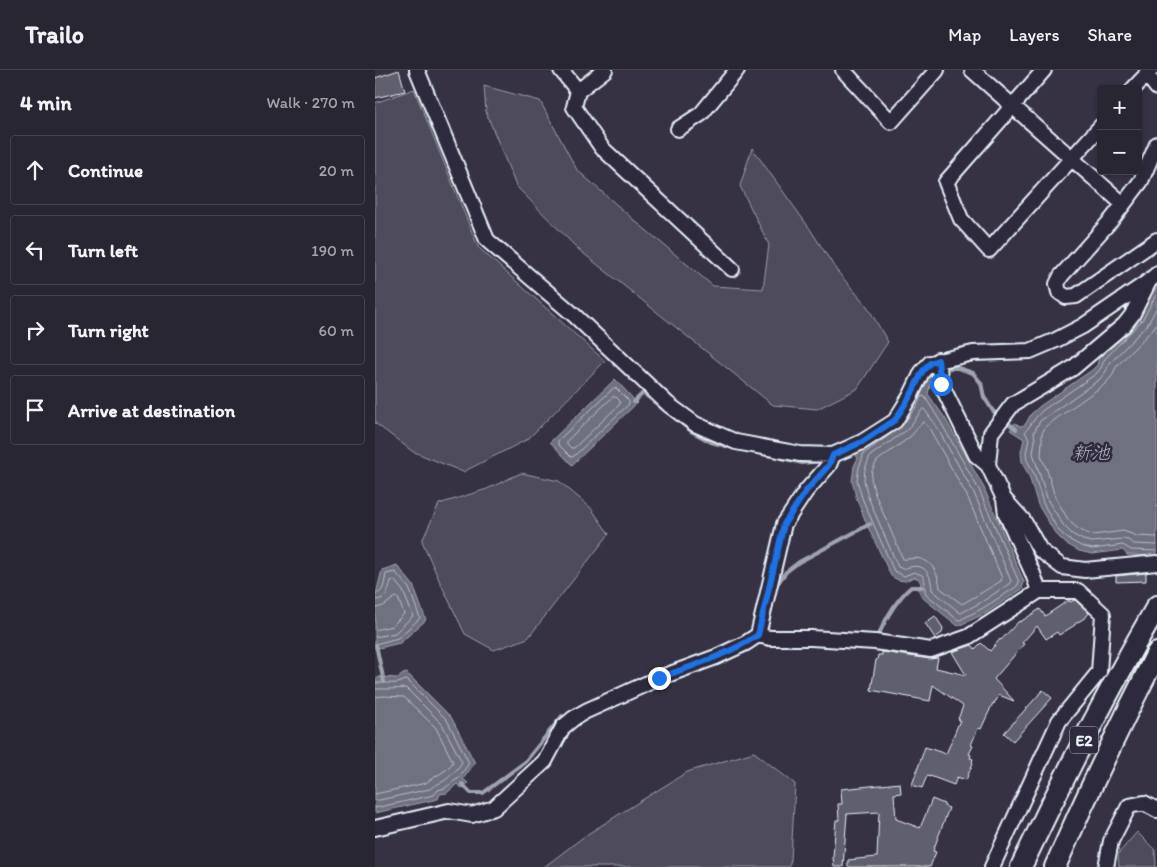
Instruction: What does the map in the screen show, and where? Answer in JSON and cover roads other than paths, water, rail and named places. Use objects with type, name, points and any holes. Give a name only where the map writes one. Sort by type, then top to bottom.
[{"type":"highway","name":"E2","points":[[1021,867],[1099,711],[1154,611]]},
{"type":"highway","name":"E2","points":[[1055,867],[1119,727],[1157,653]]},
{"type":"street","points":[[417,70],[487,240],[574,315],[669,405],[695,424],[736,442],[800,454],[833,455],[862,442],[895,420],[911,395],[922,372],[930,363],[939,367],[973,353],[1030,350],[1056,340],[1083,326],[1153,278]]},
{"type":"street","points":[[561,70],[578,91]]},
{"type":"street","points":[[605,70],[578,91],[574,107],[602,148],[732,269]]},
{"type":"street","points":[[678,129],[701,114],[737,70]]},
{"type":"street","points":[[843,70],[891,122],[937,70]]},
{"type":"street","points":[[972,70],[1123,204]]},
{"type":"street","points":[[1044,70],[946,182],[961,220],[989,250],[1097,130]]},
{"type":"street","points":[[1137,85],[1149,72],[1157,88]]},
{"type":"street","points":[[1157,144],[1141,181],[1113,218],[1061,276],[1057,284],[1059,292],[1066,297],[1076,296],[1157,240]]},
{"type":"street","points":[[988,465],[991,433],[1013,404],[1073,368],[1125,325],[1153,278]]},
{"type":"street","points":[[939,367],[941,384],[976,455],[988,465],[1004,499],[1023,520],[1040,550],[1061,566],[1085,570],[1157,563]]},
{"type":"street","points":[[375,828],[449,811],[472,815],[494,808],[545,761],[563,727],[574,718],[659,678],[716,657],[746,643],[758,635],[784,524],[806,491],[829,465],[833,455]]},
{"type":"street","points":[[1004,499],[1006,514],[1039,591]]},
{"type":"street","points":[[758,635],[770,638],[811,638],[875,642],[931,650],[968,637],[1039,591],[1078,591],[1103,614],[1099,672],[1059,721],[992,867]]},
{"type":"street","points":[[1106,867],[1111,841],[1129,806],[1144,803],[1157,810]]},
{"type":"water","name":"新池","points":[[1157,283],[1157,556],[1127,555],[1123,550],[1092,554],[1079,551],[1065,543],[1055,533],[1038,505],[1029,476],[1022,462],[1021,452],[1024,439],[1010,430],[1015,423],[1020,426],[1025,425],[1031,414],[1040,406],[1097,365],[1099,358],[1139,316]]},
{"type":"water","points":[[929,368],[934,375],[928,394],[945,418],[984,488],[1024,582],[1022,589],[986,613],[958,626],[922,597],[918,589],[921,584],[919,579],[914,577],[905,581],[891,576],[868,527],[857,500],[852,481],[854,466],[858,458],[856,456],[857,451],[899,422]]},
{"type":"water","points":[[615,379],[637,403],[572,465],[550,442]]},
{"type":"water","points":[[397,565],[413,585],[426,620],[400,643],[375,649],[375,598],[382,570]]},
{"type":"water","points":[[407,673],[451,717],[475,763],[463,779],[468,783],[463,789],[457,784],[447,793],[440,794],[438,799],[375,813],[375,680],[379,677],[398,678]]},
{"type":"waterway","points":[[929,376],[931,373],[949,368],[958,368],[973,373],[981,383],[984,397],[993,411],[1016,429]]},
{"type":"waterway","points":[[634,402],[643,393],[691,431],[711,442],[734,448]]},
{"type":"waterway","points":[[765,454],[802,463],[821,461]]},
{"type":"waterway","points":[[775,587],[786,572],[799,562],[870,524]]},
{"type":"waterway","points":[[879,634],[901,597],[911,587],[922,587]]},
{"type":"waterway","points":[[376,645],[384,682]]},
{"type":"waterway","points":[[462,784],[471,793],[483,793],[525,762],[562,716]]}]
